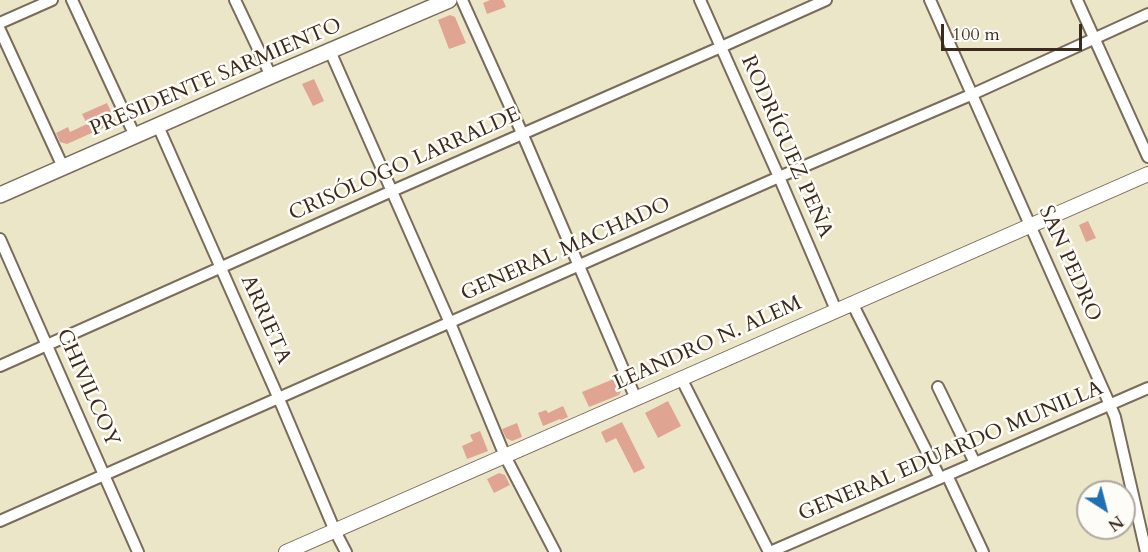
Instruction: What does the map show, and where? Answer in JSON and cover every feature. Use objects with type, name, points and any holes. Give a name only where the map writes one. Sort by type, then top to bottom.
[{"type":"main road","name":"PRESIDENTE SARMIENTO","points":[[0,195],[449,0]]},
{"type":"street","points":[[0,23],[52,0]]},
{"type":"street","points":[[72,0],[135,136]]},
{"type":"street","points":[[235,0],[271,76]]},
{"type":"street","points":[[462,0],[636,399]]},
{"type":"street","name":"RODRÍGUEZ PEÑA","points":[[700,0],[836,310]]},
{"type":"street","name":"CRISÓLOGO LARRALDE","points":[[0,366],[826,0]]},
{"type":"street","name":"SAN PEDRO","points":[[930,0],[1115,417],[1146,552]]},
{"type":"street","points":[[1077,0],[1148,157]]},
{"type":"street","name":"GENERAL MACHADO","points":[[0,521],[779,177],[973,94],[1148,14]]},
{"type":"street","points":[[0,30],[63,167]]},
{"type":"street","points":[[330,51],[450,323],[505,456],[555,552]]},
{"type":"street","name":"ARRIETA","points":[[158,126],[346,552]]},
{"type":"street","name":"LEANDRO N. ALEM","points":[[286,552],[1148,174]]},
{"type":"street","name":"CHIVILCOY","points":[[0,239],[138,552]]},
{"type":"street","points":[[852,303],[983,552]]},
{"type":"street","points":[[682,380],[769,552]]},
{"type":"street","points":[[938,387],[975,463]]},
{"type":"street","name":"GENERAL EDUARDO MUNILLA","points":[[769,552],[1148,388]]},
{"type":"building","points":[[490,0],[503,0],[506,7],[487,14],[483,3]]},
{"type":"building","points":[[450,15],[455,17],[466,43],[449,49],[438,20]]},
{"type":"building","points":[[314,79],[324,101],[313,106],[302,84]]},
{"type":"building","points":[[107,103],[116,122],[67,144],[60,142],[56,133],[68,127],[70,132],[87,124],[82,114]]},
{"type":"building","points":[[1088,221],[1096,238],[1086,242],[1079,225]]},
{"type":"building","points":[[616,378],[621,391],[619,395],[589,407],[582,392]]},
{"type":"building","points":[[668,401],[681,426],[658,438],[645,413]]},
{"type":"building","points":[[563,406],[568,417],[543,426],[538,413],[546,410],[548,413]]},
{"type":"building","points":[[622,422],[645,468],[634,473],[616,438],[606,443],[601,432]]},
{"type":"building","points":[[517,423],[522,437],[512,441],[506,438],[502,429]]},
{"type":"building","points":[[480,431],[488,451],[467,459],[462,446],[473,441],[470,435]]},
{"type":"building","points":[[499,473],[505,475],[510,485],[494,493],[487,479]]}]
